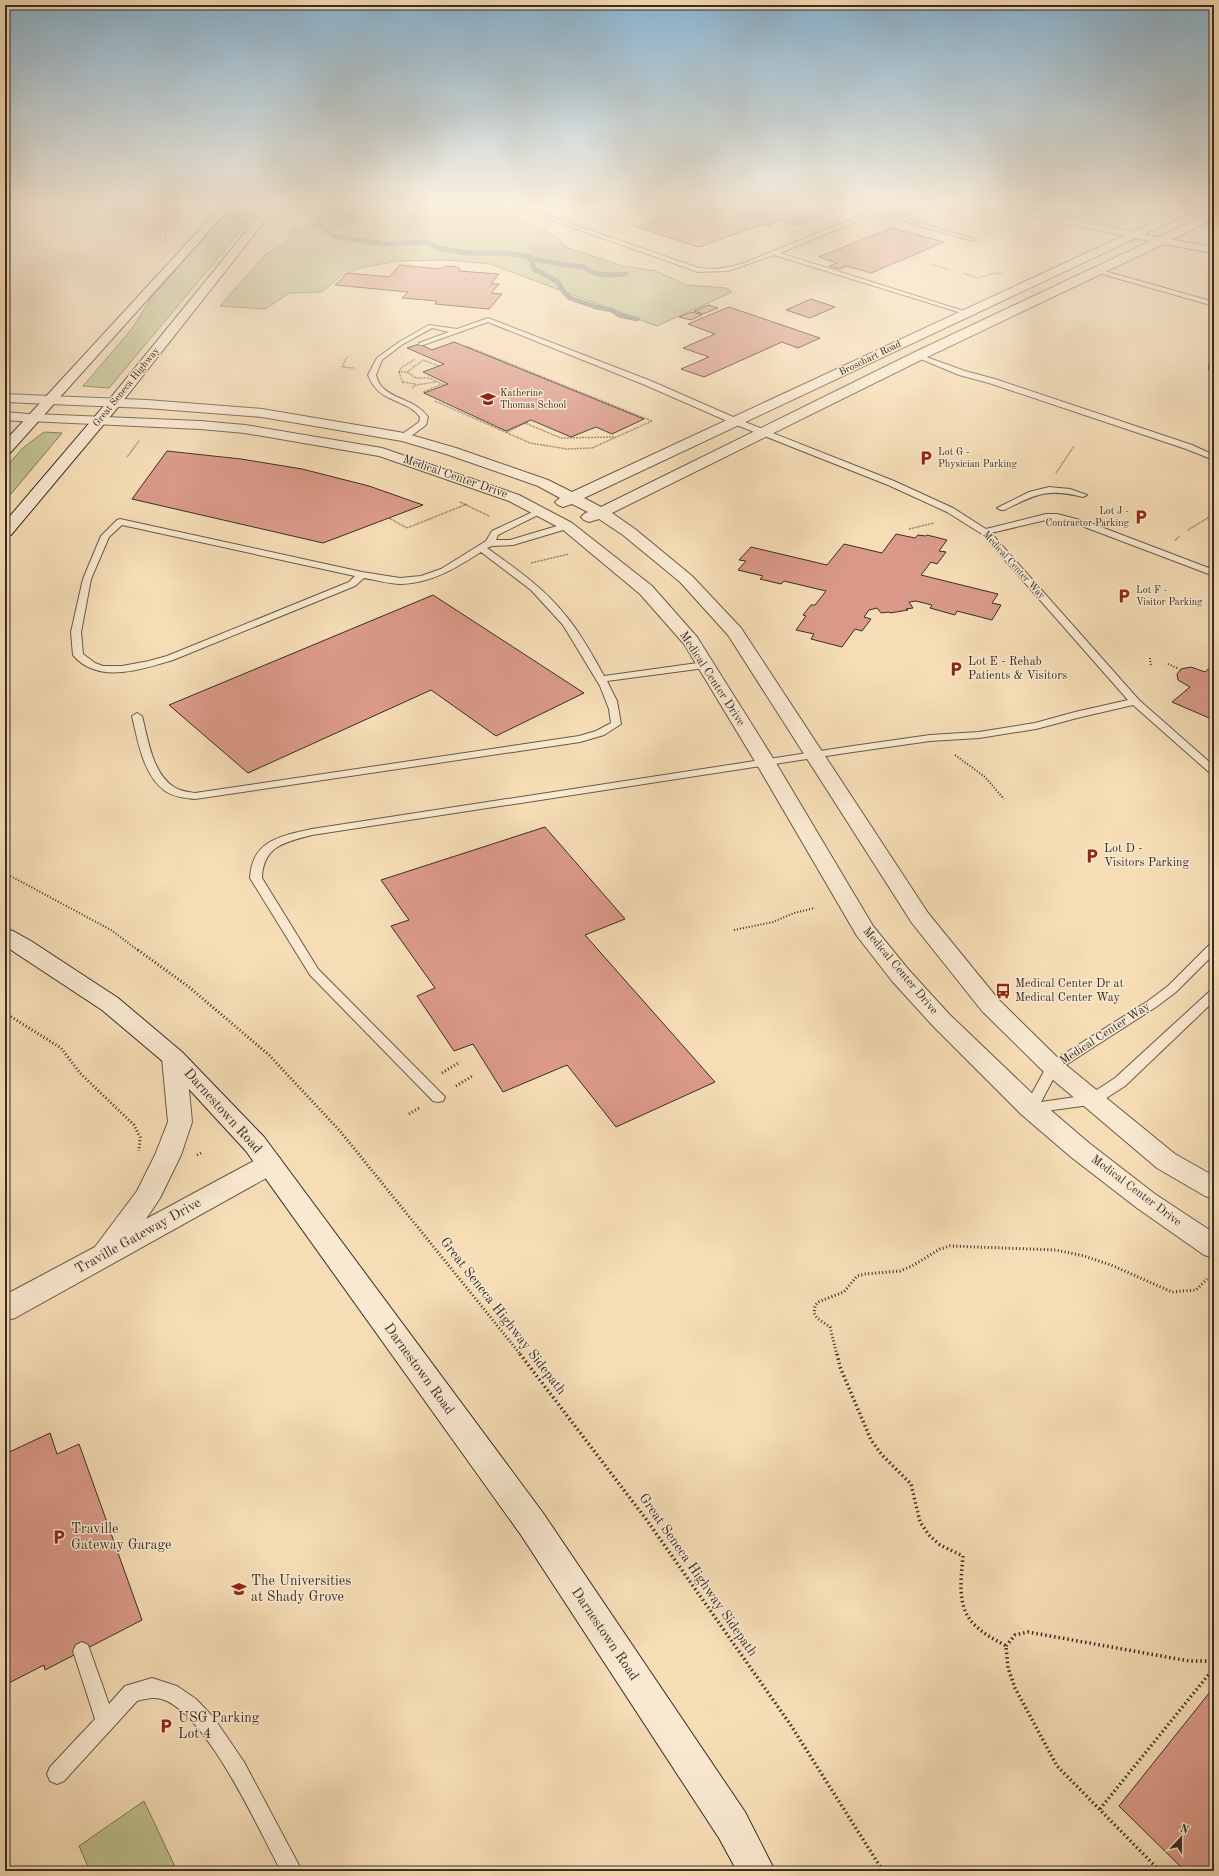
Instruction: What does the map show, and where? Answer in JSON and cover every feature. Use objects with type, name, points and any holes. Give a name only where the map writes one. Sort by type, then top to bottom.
[{"type":"street","points":[[5,450],[149,291]]},
{"type":"street","name":"Great Seneca Highway","points":[[5,532],[114,403],[204,291]]},
{"type":"street","name":"Broschart Road","points":[[542,511],[737,422],[1015,291]]},
{"type":"street","name":"Broschart Road","points":[[567,526],[601,513],[918,356],[1056,291]]},
{"type":"street","name":"Medical Center Drive","points":[[5,398],[114,403],[262,413],[404,437],[451,451],[543,483],[601,513],[629,532],[686,580],[736,632],[920,918],[990,1005],[1053,1068],[1166,1161],[1214,1189]]},
{"type":"street","name":"Medical Center Drive","points":[[5,416],[200,425],[245,429],[374,451],[440,471],[514,498],[542,511],[567,526],[646,590],[691,641],[766,763],[865,931],[900,975],[941,1020],[1031,1108],[1080,1150],[1146,1201],[1214,1247]]},
{"type":"street","name":"Darnestown Road","points":[[5,936],[23,946],[110,1004],[174,1058],[255,1144],[532,1524],[732,1825],[757,1871]]},
{"type":"street","points":[[101,1256],[147,1198],[168,1155],[178,1128],[180,1122],[174,1058]]},
{"type":"street","name":"Traville Gateway Drive","points":[[5,1309],[270,1164]]},
{"type":"lane","points":[[895,291],[967,313]]},
{"type":"lane","points":[[1166,291],[1214,304]]},
{"type":"lane","name":"Medical Center Way","points":[[421,344],[488,320],[648,383],[737,422],[922,496],[950,510],[985,532],[1135,702],[1214,771]]},
{"type":"lane","points":[[404,437],[423,422],[424,416],[421,410],[388,395],[377,386],[372,375],[380,359],[401,343],[431,326],[457,331]]},
{"type":"lane","points":[[380,359],[409,352]]},
{"type":"lane","points":[[918,356],[970,376],[992,381],[1189,447],[1214,458]]},
{"type":"lane","points":[[1001,508],[1041,490],[1059,490],[1083,495]]},
{"type":"lane","points":[[486,546],[495,533],[542,511]]},
{"type":"lane","points":[[985,532],[1046,518],[1057,517],[1085,524],[1214,573]]},
{"type":"lane","points":[[362,576],[352,584],[170,658],[140,666],[116,669],[94,666],[78,655],[76,632],[87,578],[105,536],[120,522],[362,576],[400,581],[422,579],[444,571],[486,546],[510,543],[567,526]]},
{"type":"lane","points":[[137,716],[153,770],[163,783],[179,794],[196,796],[580,739],[600,733],[616,724],[616,713],[602,679],[562,617],[532,587],[508,568],[486,546]]},
{"type":"lane","points":[[602,679],[705,665]]},
{"type":"lane","points":[[438,1097],[314,972],[256,878],[256,868],[264,850],[276,843],[294,836],[312,832],[766,763],[815,754],[930,738],[979,735],[1036,726],[1075,715],[1135,702]]},
{"type":"lane","name":"Medical Center Way","points":[[1031,1108],[1053,1068],[1172,989],[1214,947]]},
{"type":"lane","points":[[1031,1108],[1092,1100],[1120,1082],[1214,994]]},
{"type":"lane","points":[[82,1651],[105,1721]]},
{"type":"lane","points":[[57,1774],[132,1693],[147,1686],[162,1689],[190,1707],[209,1726],[228,1752],[292,1871]]},
{"type":"path","points":[[433,400],[530,443],[567,449],[592,448],[652,421],[465,345]]},
{"type":"path","points":[[409,352],[417,358],[439,366]]},
{"type":"path","points":[[347,357],[342,367],[361,368]]},
{"type":"path","points":[[399,372],[401,368],[417,358]]},
{"type":"path","points":[[407,372],[423,360]]},
{"type":"path","points":[[399,372],[407,372],[416,378],[429,378],[443,385],[419,394],[426,397]]},
{"type":"path","points":[[399,372],[404,386]]},
{"type":"path","points":[[402,381],[416,384],[436,382]]},
{"type":"path","points":[[408,390],[416,384]]},
{"type":"path","points":[[506,432],[528,422]]},
{"type":"path","points":[[525,423],[561,438],[616,437]]},
{"type":"path","points":[[127,457],[141,438]]},
{"type":"path","points":[[1053,476],[1074,446]]},
{"type":"path","points":[[459,502],[490,516]]},
{"type":"path","points":[[389,518],[407,528],[473,502]]},
{"type":"path","points":[[1188,530],[1214,514]]},
{"type":"path","points":[[909,529],[934,523]]},
{"type":"path","points":[[508,568],[570,554]]},
{"type":"path","points":[[1150,658],[1151,667]]},
{"type":"path","points":[[1168,664],[1179,669]]},
{"type":"path","points":[[951,752],[985,778],[1004,799]]},
{"type":"path","name":"Great Seneca Highway Sidepath","points":[[5,873],[30,885],[111,930],[189,987],[269,1055],[340,1131],[502,1331],[646,1519],[790,1724],[883,1871]]},
{"type":"path","points":[[734,930],[773,922],[794,913],[815,908]]},
{"type":"path","points":[[5,1013],[61,1048],[80,1073],[134,1125],[140,1137],[139,1153]]},
{"type":"path","points":[[1006,1646],[971,1622],[965,1610],[962,1597],[963,1556],[940,1545],[929,1535],[920,1522],[911,1484],[882,1455],[871,1440],[840,1367],[830,1327],[818,1319],[814,1314],[814,1308],[828,1296],[845,1292],[857,1276],[864,1274],[888,1274],[902,1271],[947,1246],[961,1245],[1056,1250],[1084,1256],[1111,1265],[1172,1292],[1196,1290],[1208,1279]]},
{"type":"path","points":[[1160,1871],[1057,1766],[1015,1688],[1008,1668],[1006,1646],[1010,1637],[1018,1633],[1028,1632],[1189,1661],[1214,1661]]},
{"type":"path","points":[[1100,1809],[1214,1668]]},
{"type":"green space","points":[[158,291],[191,291],[109,388],[83,386],[131,330]]},
{"type":"green space","points":[[234,291],[324,291],[322,292],[290,293],[265,309],[220,306]]},
{"type":"green space","points":[[562,291],[730,291],[732,292],[657,326]]},
{"type":"green space","points":[[44,432],[62,433],[5,501],[5,468],[23,448]]},
{"type":"green space","points":[[144,1801],[177,1871],[90,1871],[79,1846]]},
{"type":"building","points":[[393,291],[493,291],[491,293],[502,294],[489,309],[435,304],[437,301],[402,298],[408,292]]},
{"type":"building","points":[[811,299],[835,307],[810,318],[786,310]]},
{"type":"building","points":[[708,305],[718,308],[703,314],[694,311]]},
{"type":"building","points":[[729,307],[820,338],[798,348],[782,342],[704,377],[681,369],[709,357],[683,348],[715,334],[688,324]]},
{"type":"building","points":[[692,312],[702,315],[691,320],[679,317]]},
{"type":"building","points":[[454,342],[644,419],[612,434],[596,427],[571,437],[531,420],[506,431],[424,393],[448,384],[423,372],[444,364],[407,348],[419,344],[432,350]]},
{"type":"building","points":[[167,451],[241,459],[302,469],[369,486],[423,505],[323,543],[132,499]]},
{"type":"building","points":[[896,534],[915,538],[918,535],[927,535],[947,540],[939,551],[946,552],[937,564],[931,562],[921,575],[998,594],[992,603],[1001,605],[992,620],[957,611],[955,615],[930,608],[932,605],[916,601],[909,602],[913,608],[906,609],[908,610],[881,613],[877,608],[869,610],[864,617],[871,619],[862,631],[855,629],[842,647],[811,639],[814,634],[796,630],[806,616],[803,615],[811,605],[815,605],[826,591],[784,581],[781,584],[760,579],[763,576],[738,570],[746,561],[739,560],[751,547],[827,565],[844,544],[882,553]]},
{"type":"building","points":[[433,595],[584,693],[496,736],[431,690],[248,773],[169,705]]},
{"type":"building","points":[[1214,664],[1214,720],[1172,702],[1190,687],[1178,680],[1177,674],[1181,669],[1191,667],[1205,672]]},
{"type":"building","points":[[545,827],[625,919],[585,935],[715,1082],[616,1127],[567,1065],[503,1092],[473,1044],[454,1051],[417,996],[435,988],[391,926],[409,920],[381,880]]},
{"type":"building","name":"Traville Gateway Garage","points":[[50,1433],[57,1454],[79,1444],[142,1620],[45,1670],[44,1665],[5,1685],[5,1454]]},
{"type":"building","points":[[1214,1687],[1214,1871],[1185,1871],[1119,1806]]},
{"type":"waterway","points":[[563,291],[570,298],[596,307],[612,310],[619,315],[637,319]]},
{"type":"place","name":"Katherine Thomas School","points":[[488,399]]},
{"type":"place","name":"Lot G - Physician Parking","points":[[926,458]]},
{"type":"place","name":"Lot J - Contractor Parking","points":[[1141,517]]},
{"type":"place","name":"Lot F - Visitor Parking","points":[[1124,596]]},
{"type":"place","name":"Lot E - Rehab Patients & Visitors","points":[[956,669]]},
{"type":"place","name":"Lot D - Visitors Parking","points":[[1092,856]]},
{"type":"place","name":"Medical Center Dr at Medical Center Way","points":[[1003,991]]},
{"type":"place","name":"Traville Gateway Garage","points":[[59,1537]]},
{"type":"place","name":"The Universities at Shady Grove","points":[[239,1589]]},
{"type":"place","name":"USG Parking Lot 4","points":[[166,1726]]}]
